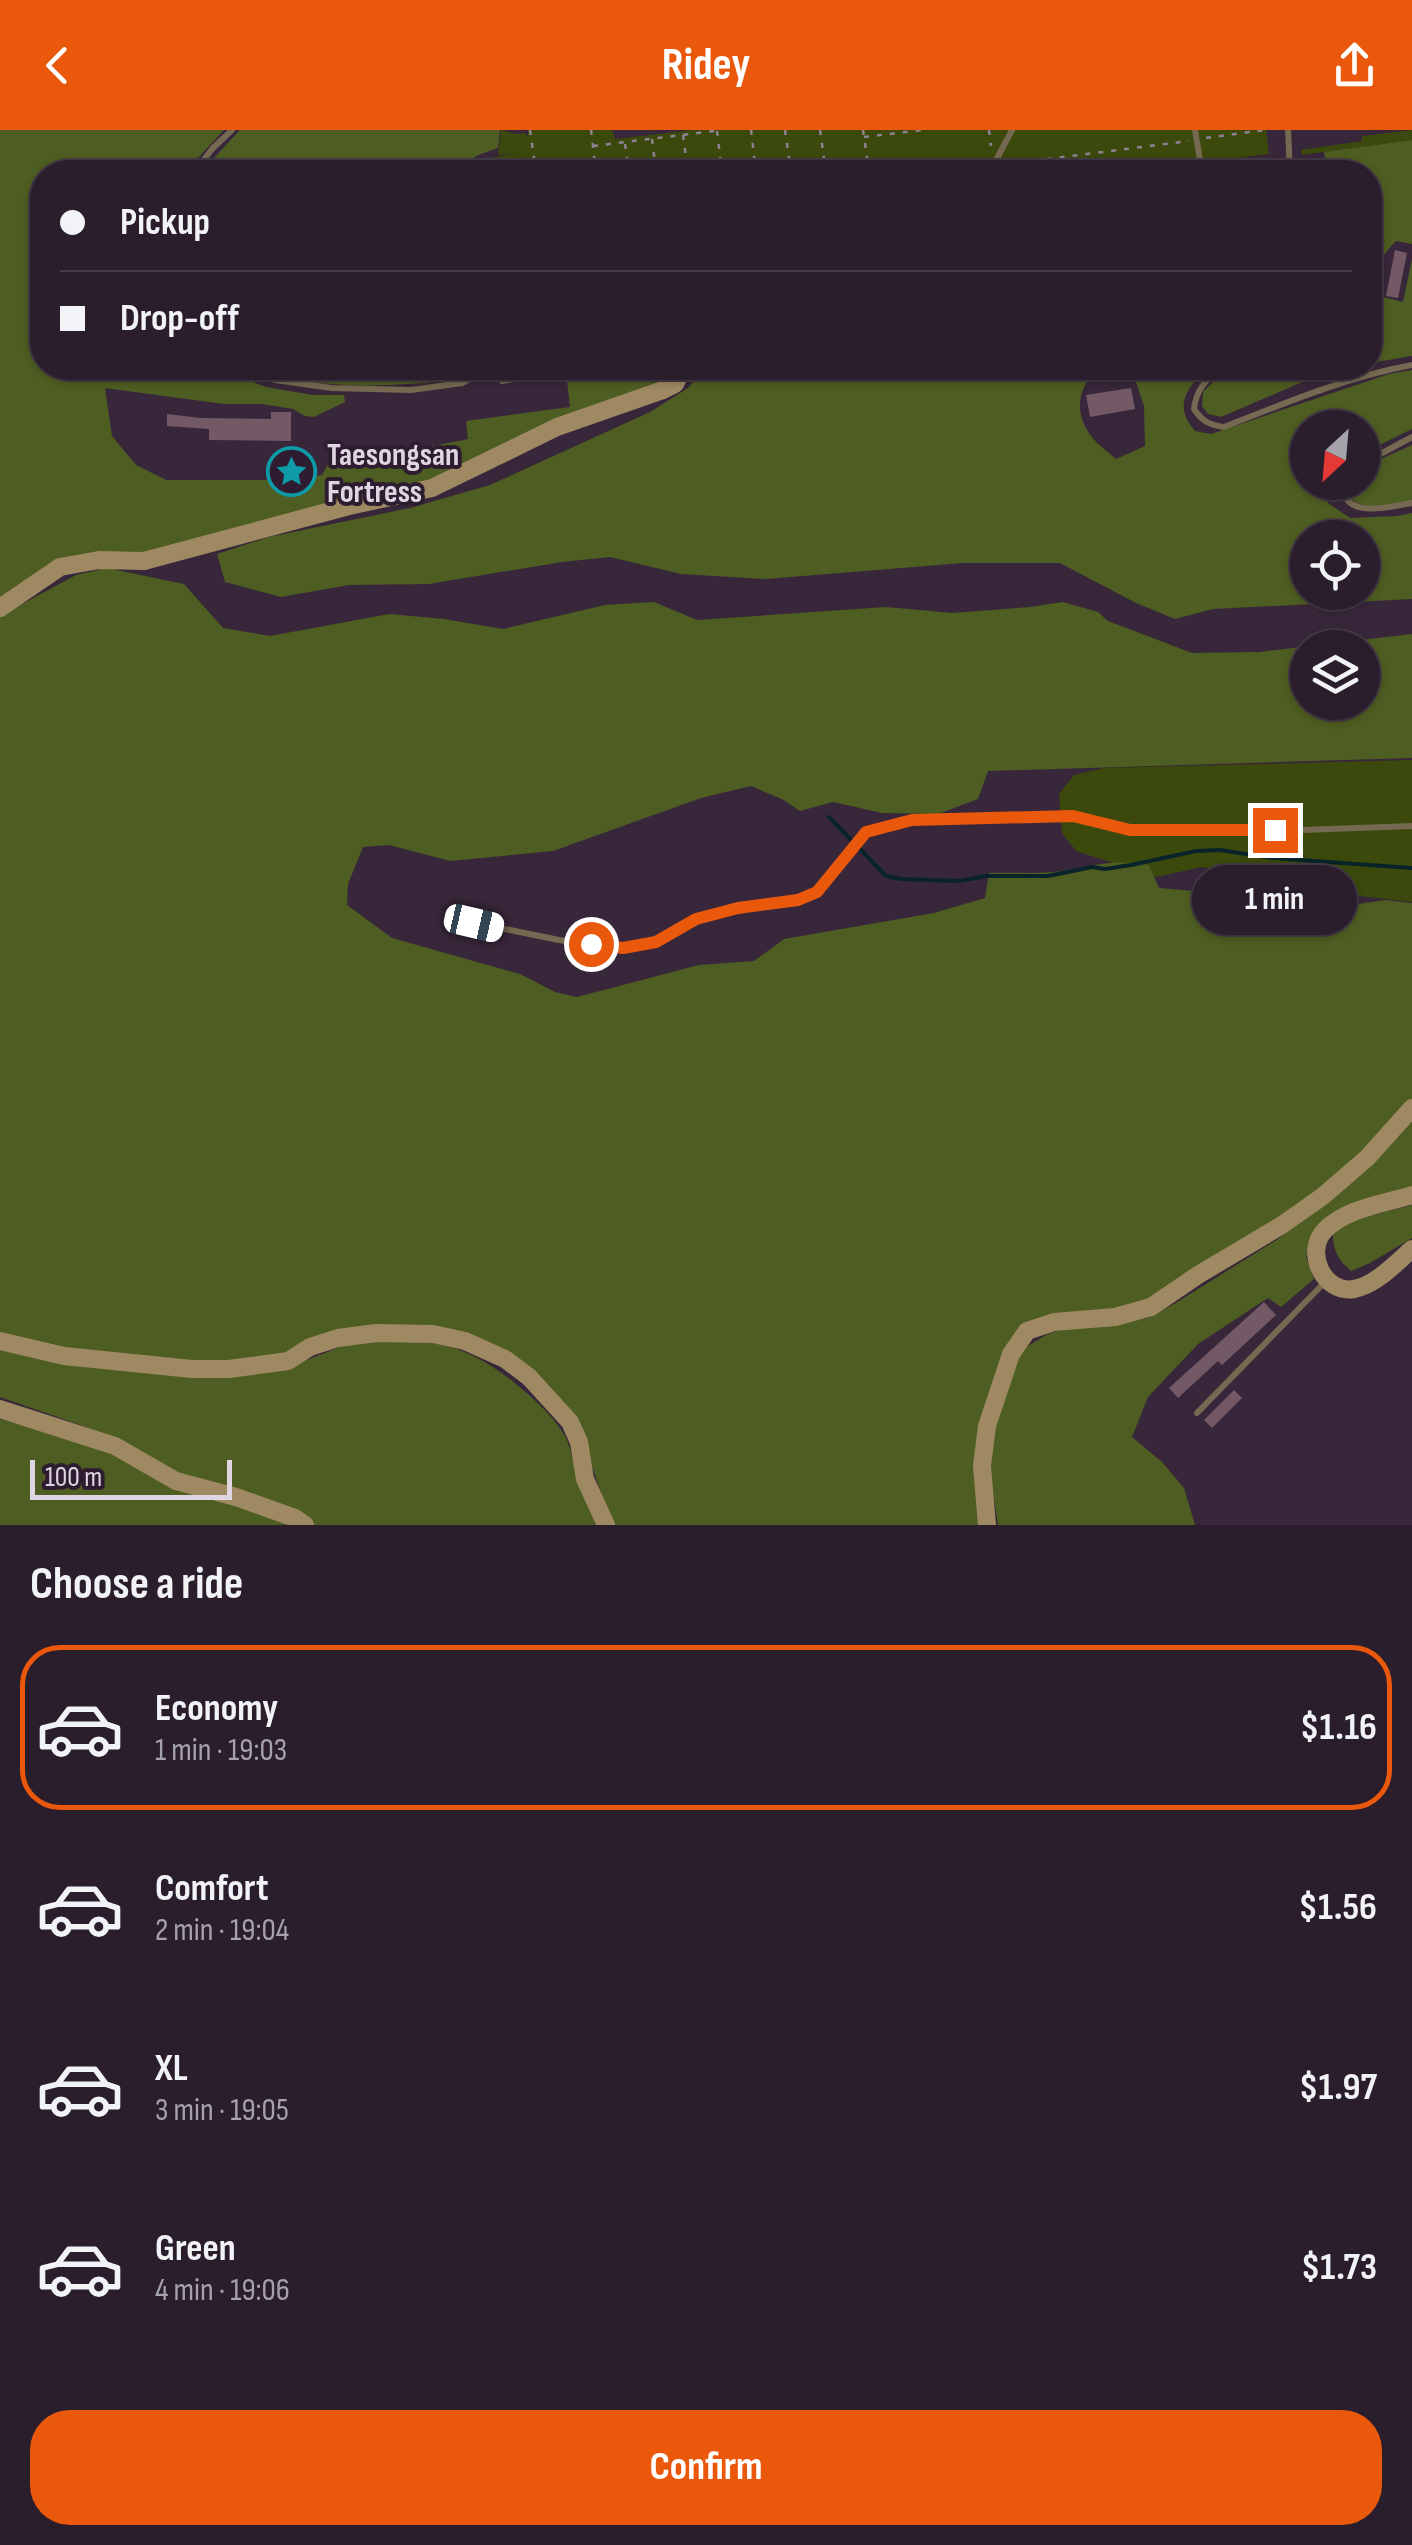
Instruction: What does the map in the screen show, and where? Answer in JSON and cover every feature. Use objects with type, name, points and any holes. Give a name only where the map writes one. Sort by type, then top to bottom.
[{"type":"street","points":[[0,608],[60,567],[99,560],[144,561],[432,488],[558,427],[663,390],[677,380]]},
{"type":"street","points":[[987,1525],[982,1466],[987,1426],[1011,1354],[1026,1332],[1054,1322],[1116,1318],[1150,1307],[1324,1196],[1367,1158],[1412,1108]]},
{"type":"street","points":[[1412,1195],[1345,1215],[1323,1232],[1315,1248],[1327,1280],[1343,1290],[1358,1288],[1379,1276],[1412,1249]]},
{"type":"street","points":[[0,1342],[64,1356],[192,1369],[288,1361],[310,1346],[376,1332],[432,1334],[465,1341],[506,1359],[529,1377],[570,1422],[585,1478],[606,1525]]},
{"type":"street","points":[[0,1409],[115,1446],[176,1480],[236,1497],[305,1525]]},
{"type":"lane","points":[[204,160],[232,130]]},
{"type":"lane","points":[[1000,160],[1012,130]]},
{"type":"lane","points":[[1196,130],[1200,160]]},
{"type":"lane","points":[[1288,130],[1289,160]]},
{"type":"lane","points":[[1382,370],[1412,364]]},
{"type":"lane","points":[[275,380],[332,388],[411,390],[469,380]]},
{"type":"lane","points":[[1206,380],[1195,398],[1194,409],[1201,420],[1224,427],[1350,380]]},
{"type":"lane","points":[[1380,454],[1412,436]]},
{"type":"lane","points":[[1345,500],[1352,506],[1370,510],[1412,503]]},
{"type":"lane","points":[[474,923],[623,948],[656,942],[696,919],[738,908],[798,900],[817,892],[866,832],[912,820],[1073,816],[1130,830],[1412,826]]},
{"type":"lane","points":[[1197,1413],[1327,1280]]},
{"type":"path","points":[[530,130],[534,160]]},
{"type":"path","points":[[591,130],[595,160]]},
{"type":"path","points":[[593,146],[719,130],[721,160]]},
{"type":"path","points":[[751,130],[755,160]]},
{"type":"path","points":[[785,130],[789,160]]},
{"type":"path","points":[[820,130],[824,160]]},
{"type":"path","points":[[863,130],[867,160]]},
{"type":"path","points":[[864,137],[922,130]]},
{"type":"path","points":[[1058,160],[1264,130]]},
{"type":"path","points":[[683,135],[686,160]]},
{"type":"path","points":[[652,139],[655,160]]},
{"type":"path","points":[[624,142],[626,160]]},
{"type":"green space","points":[[0,130],[224,130],[197,160],[30,160],[30,380],[247,380],[313,395],[344,395],[345,402],[314,417],[262,404],[224,404],[105,388],[112,436],[136,465],[166,480],[284,480],[322,475],[333,456],[386,453],[417,459],[433,446],[468,439],[466,421],[570,407],[567,380],[668,380],[436,481],[153,554],[77,555],[0,599]]},
{"type":"green space","points":[[240,130],[500,130],[498,148],[472,160],[212,160]]},
{"type":"green space","points":[[501,130],[526,133],[528,138],[528,130],[612,130],[615,139],[692,130],[1266,130],[1269,154],[1222,160],[480,160],[516,153],[498,155]]},
{"type":"green space","points":[[1412,130],[1412,140],[1302,155],[1301,150],[1362,141],[1362,136]]},
{"type":"green space","points":[[1412,140],[1412,244],[1396,241],[1382,257],[1382,160],[1325,160],[1324,152]]},
{"type":"green space","points":[[1412,259],[1412,356],[1382,361],[1382,292],[1383,297],[1403,302]]},
{"type":"green space","points":[[1412,370],[1412,429],[1380,445],[1380,410],[1290,410],[1290,500],[1328,500],[1350,518],[1412,513],[1412,599],[1380,601],[1380,520],[1290,520],[1290,605],[1213,609],[1175,619],[1060,563],[963,563],[766,579],[681,574],[610,557],[429,584],[349,585],[281,597],[225,582],[217,554],[269,537],[410,508],[490,485],[650,412],[694,380],[1089,380],[1080,400],[1085,427],[1116,459],[1145,446],[1144,406],[1135,380],[1197,380],[1185,398],[1185,413],[1195,431],[1211,434],[1371,380],[1382,380],[1389,374]]},
{"type":"green space","points":[[297,380],[454,380],[378,385]]},
{"type":"green space","points":[[1215,380],[1307,380],[1221,417],[1208,414],[1202,406],[1203,392]]},
{"type":"green space","points":[[1412,445],[1412,502],[1367,506],[1354,500],[1380,500],[1380,459]]},
{"type":"green space","points":[[107,568],[184,584],[223,628],[270,636],[389,614],[503,629],[605,605],[654,602],[697,620],[886,607],[953,613],[1063,602],[1098,612],[1108,621],[1192,653],[1290,648],[1290,720],[1380,720],[1380,638],[1412,634],[1412,758],[988,771],[978,799],[938,814],[882,813],[833,802],[800,811],[751,786],[701,798],[553,851],[450,861],[389,845],[363,847],[348,884],[347,905],[392,938],[520,974],[555,992],[577,997],[699,965],[754,961],[784,939],[934,913],[985,898],[989,873],[1046,873],[1137,863],[1149,865],[1159,888],[1320,910],[1385,900],[1412,903],[1412,1100],[1320,1192],[1142,1304],[1021,1326],[1004,1349],[981,1525],[612,1525],[580,1431],[476,1339],[423,1325],[384,1326],[278,1356],[215,1362],[105,1355],[0,1337],[0,616],[76,575]]},
{"type":"green space","points":[[1412,760],[1412,902],[1342,894],[1202,867],[1156,877],[1076,851],[1062,833],[1059,794],[1074,775],[1104,768]]},
{"type":"green space","points":[[1412,1120],[1412,1188],[1312,1235],[1306,1257],[1314,1279],[1281,1307],[1268,1298],[1198,1344],[1148,1397],[1132,1437],[1162,1462],[1184,1488],[1195,1525],[998,1525],[989,1466],[991,1427],[1018,1356],[1028,1346],[1068,1327],[1100,1327],[1147,1318],[1174,1304],[1278,1239],[1336,1196]]},
{"type":"green space","points":[[1412,1205],[1412,1238],[1351,1271],[1343,1263],[1335,1249],[1333,1231],[1358,1219]]},
{"type":"green space","points":[[379,1338],[424,1341],[460,1350],[494,1367],[529,1395],[565,1436],[596,1525],[313,1525],[179,1474],[83,1426],[0,1397],[0,1350],[80,1366],[294,1365],[345,1345]]},
{"type":"green space","points":[[0,1419],[100,1446],[288,1525],[0,1525]]},
{"type":"building","points":[[1395,250],[1407,253],[1398,298],[1386,296]]},
{"type":"building","points":[[1131,388],[1135,409],[1090,417],[1086,395]]},
{"type":"building","points":[[271,412],[291,412],[291,441],[209,440],[209,429],[167,426],[167,414],[271,419]]},
{"type":"building","points":[[1264,1302],[1276,1315],[1222,1365],[1218,1361],[1178,1398],[1169,1388]]},
{"type":"building","points":[[1234,1390],[1242,1398],[1212,1428],[1204,1420]]},
{"type":"waterway","points":[[829,817],[886,876],[901,879],[959,881],[986,876],[1048,876],[1220,850],[1272,858],[1412,868]]},
{"type":"place","name":"Taesongsan Fortress","points":[[292,472]]},
{"type":"route","points":[[591,944],[623,948],[656,942],[696,919],[738,908],[798,900],[817,892],[866,832],[912,820],[1073,816],[1130,830],[1275,830]]}]
